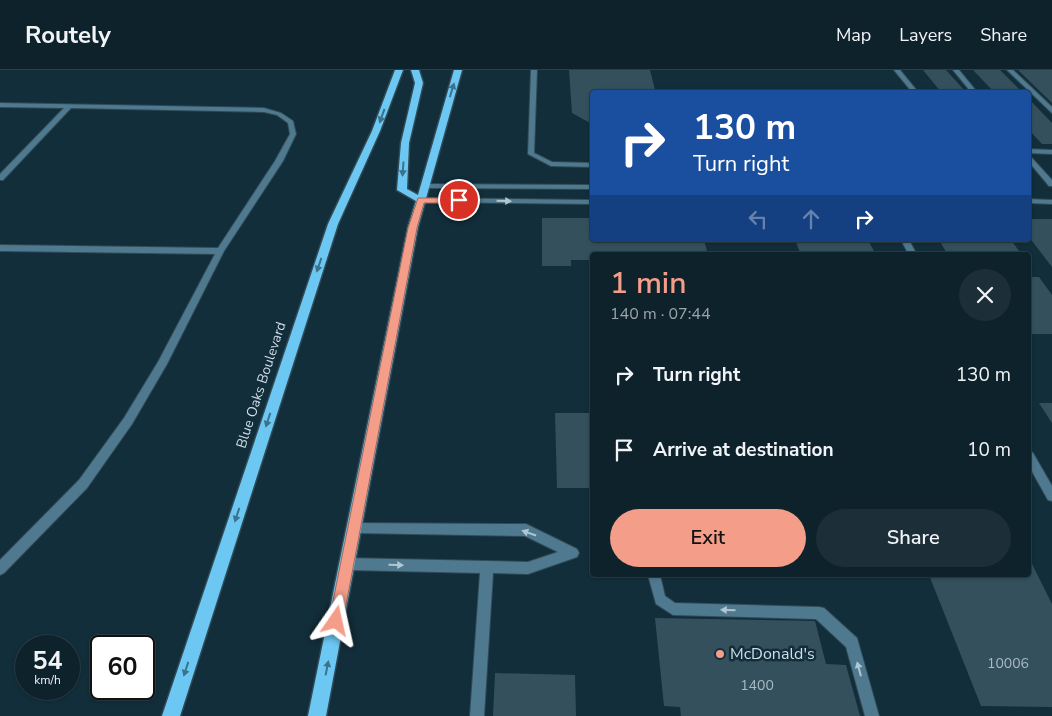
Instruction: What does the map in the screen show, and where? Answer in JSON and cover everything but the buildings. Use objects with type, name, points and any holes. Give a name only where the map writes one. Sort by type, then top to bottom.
[{"type":"main road","name":"Blue Oaks Boulevard","points":[[171,716],[333,224],[376,131],[399,70]]},
{"type":"main road","points":[[415,70],[419,84],[405,143],[402,190],[421,200]]},
{"type":"main road","points":[[317,716],[413,228],[458,70]]},
{"type":"lane","points":[[534,70],[532,154],[551,164],[590,165]]},
{"type":"lane","points":[[897,70],[912,90]]},
{"type":"lane","points":[[956,70],[972,90]]},
{"type":"lane","points":[[1010,70],[1030,90]]},
{"type":"lane","points":[[1031,90],[1052,111]]},
{"type":"lane","points":[[0,105],[264,110],[279,114],[291,122],[293,134],[279,161],[220,250],[162,364],[128,422],[83,484],[0,569]]},
{"type":"lane","points":[[0,178],[70,106]]},
{"type":"lane","points":[[1031,151],[1052,152]]},
{"type":"lane","points":[[1031,160],[1052,184]]},
{"type":"lane","points":[[426,186],[590,187]]},
{"type":"lane","points":[[421,200],[590,202]]},
{"type":"lane","points":[[1031,201],[1052,202]]},
{"type":"lane","points":[[0,248],[220,250]]},
{"type":"lane","points":[[1031,459],[1052,496]]},
{"type":"lane","points":[[347,564],[528,568],[573,553],[526,530],[354,528]]},
{"type":"lane","points":[[477,716],[487,567]]},
{"type":"lane","points":[[654,577],[660,600],[673,609],[820,613],[852,643],[872,716]]},
{"type":"place","name":"McDonald's","points":[[720,654]]},
{"type":"route","points":[[336,621],[413,228],[421,200],[459,200]]}]
